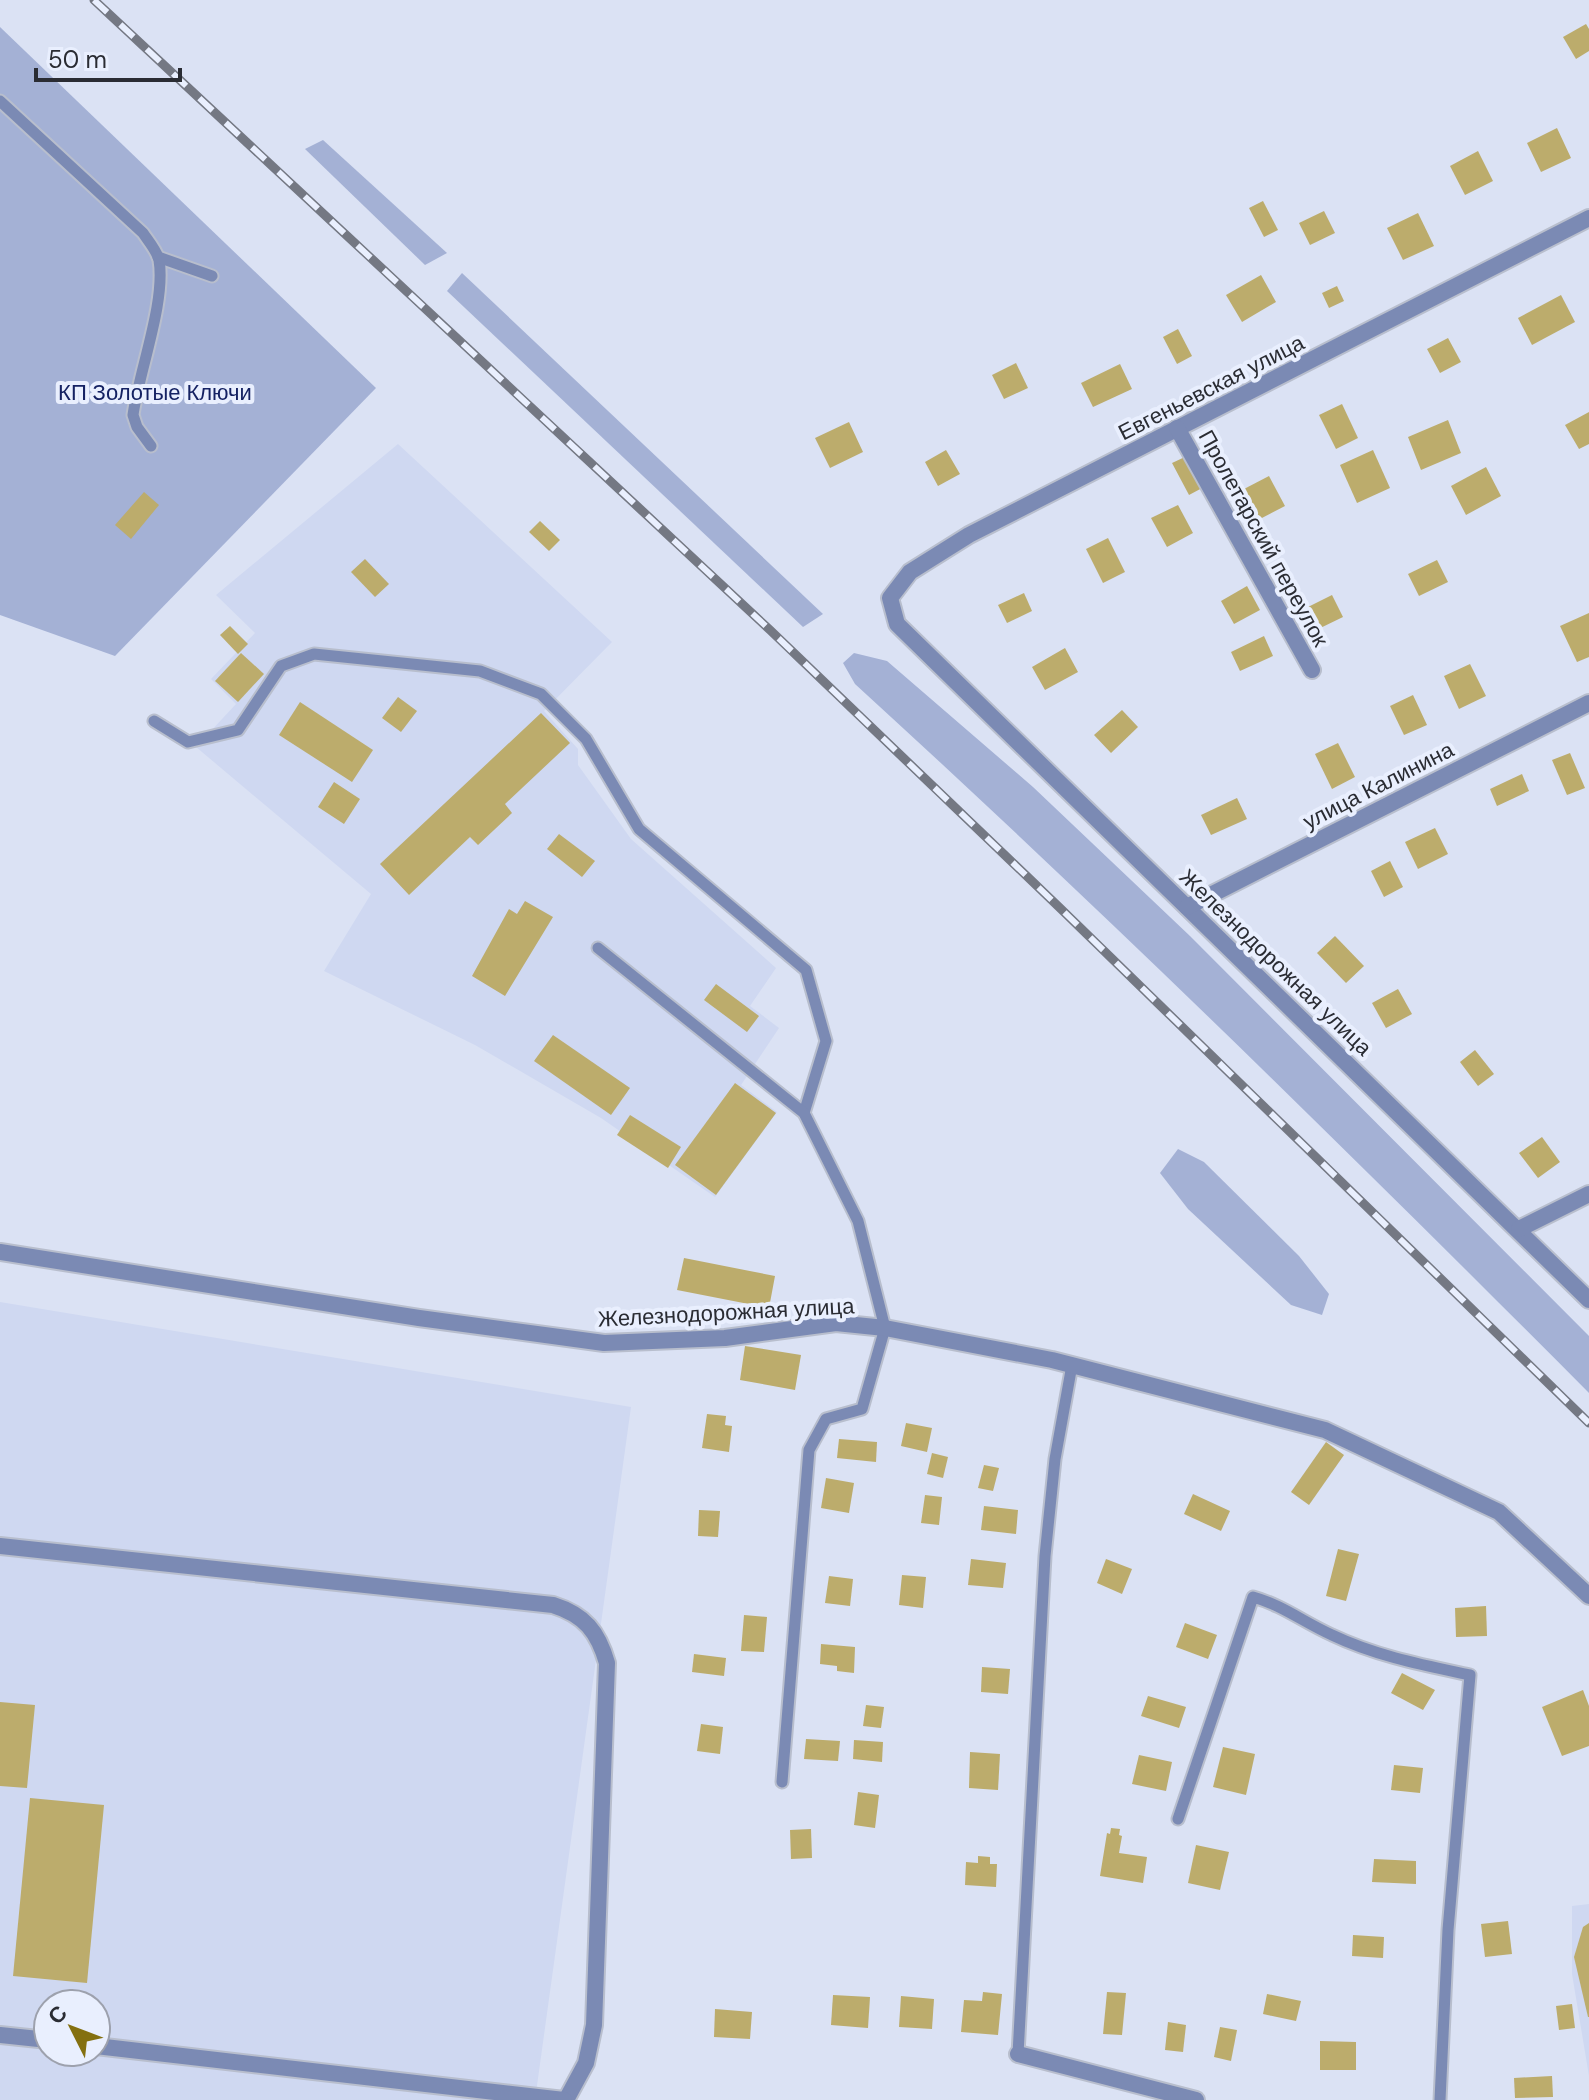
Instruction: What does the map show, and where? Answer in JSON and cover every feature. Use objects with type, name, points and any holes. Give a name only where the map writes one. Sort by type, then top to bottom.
[{"type":"street","name":"Евгеньевская улица","points":[[897,624],[890,598],[910,572],[969,535],[1589,218]]},
{"type":"street","name":"Пролетарский переулок","points":[[1177,428],[1312,670]]},
{"type":"street","name":"Железнодорожная улица","points":[[897,624],[1589,1300]]},
{"type":"street","name":"улица Калинина","points":[[1187,907],[1589,703]]},
{"type":"street","points":[[1519,1229],[1589,1194]]},
{"type":"street","name":"Железнодорожная улица","points":[[0,1252],[419,1318],[604,1343],[725,1338],[836,1323],[885,1328],[1072,1365],[1325,1430],[1499,1512],[1589,1596]]},
{"type":"street","points":[[0,1546],[553,1605],[572,1611],[587,1622],[603,1648],[607,1663],[594,2025],[586,2063],[565,2100],[112,2048]]},
{"type":"street","points":[[0,2035],[32,2038]]},
{"type":"street","points":[[1018,2054],[1196,2100]]},
{"type":"lane","points":[[0,101],[143,233],[158,257],[160,275],[155,310],[133,415],[137,427],[151,446]]},
{"type":"lane","points":[[158,257],[212,276]]},
{"type":"lane","points":[[154,721],[188,742],[238,730],[281,666],[314,654],[480,671],[541,694],[586,739],[639,829],[806,970],[826,1041],[804,1113]]},
{"type":"lane","points":[[598,948],[804,1113],[858,1221],[885,1328],[862,1409],[826,1419],[809,1450],[782,1782]]},
{"type":"lane","points":[[1018,2054],[1045,1556],[1055,1459],[1072,1365]]},
{"type":"lane","points":[[1178,1819],[1253,1597],[1273,1603],[1331,1635],[1390,1658],[1470,1675],[1448,1930],[1440,2100]]},
{"type":"shaded area","points":[[398,444],[612,642],[544,711],[578,749],[578,765],[631,839],[776,968],[750,1006],[779,1028],[741,1085],[777,1112],[715,1197],[601,1118],[475,1045],[324,971],[371,894],[196,747],[236,704],[211,679],[255,633],[216,595]]},
{"type":"shaded area","points":[[0,1302],[631,1407],[535,2100],[0,2100]]},
{"type":"shaded area","points":[[1589,1904],[1589,2076],[1572,1974],[1572,1906]]},
{"type":"green space","name":"КП Золотые Ключи","points":[[0,27],[376,388],[115,656],[0,615]]},
{"type":"green space","points":[[323,140],[447,253],[425,265],[305,149]]},
{"type":"green space","points":[[462,273],[823,614],[803,627],[447,291]]},
{"type":"green space","points":[[854,653],[887,661],[1033,787],[1190,936],[1589,1336],[1589,1393],[1226,1034],[855,684],[843,663]]},
{"type":"green space","points":[[1178,1149],[1204,1162],[1299,1256],[1329,1294],[1322,1315],[1291,1305],[1188,1209],[1160,1173]]},
{"type":"building","points":[[1586,24],[1589,29],[1589,51],[1576,59],[1563,37]]},
{"type":"building","points":[[1557,128],[1571,158],[1541,172],[1527,143]]},
{"type":"building","points":[[1478,151],[1493,181],[1465,195],[1450,166]]},
{"type":"building","points":[[1263,201],[1278,230],[1264,237],[1249,208]]},
{"type":"building","points":[[1324,211],[1335,233],[1310,245],[1299,223]]},
{"type":"building","points":[[1418,213],[1434,246],[1403,260],[1387,228]]},
{"type":"building","points":[[1261,275],[1276,302],[1242,322],[1226,295]]},
{"type":"building","points":[[1337,286],[1344,301],[1329,308],[1322,293]]},
{"type":"building","points":[[1561,295],[1575,322],[1532,345],[1518,318]]},
{"type":"building","points":[[1178,329],[1192,356],[1177,364],[1163,337]]},
{"type":"building","points":[[1448,338],[1461,362],[1440,373],[1427,349]]},
{"type":"building","points":[[1016,363],[1028,388],[1004,399],[992,375]]},
{"type":"building","points":[[1120,364],[1132,389],[1093,407],[1081,383]]},
{"type":"building","points":[[1342,404],[1358,438],[1336,449],[1319,415]]},
{"type":"building","points":[[1589,412],[1589,444],[1579,449],[1565,425]]},
{"type":"building","points":[[1448,420],[1461,453],[1421,470],[1408,437]]},
{"type":"building","points":[[849,422],[863,452],[830,468],[815,438]]},
{"type":"building","points":[[946,450],[960,474],[938,486],[925,462]]},
{"type":"building","points":[[1373,450],[1390,488],[1357,503],[1340,465]]},
{"type":"building","points":[[1187,456],[1204,487],[1189,495],[1172,463]]},
{"type":"building","points":[[1486,467],[1501,496],[1466,515],[1451,486]]},
{"type":"building","points":[[1269,476],[1285,506],[1260,519],[1244,489]]},
{"type":"building","points":[[144,492],[159,505],[131,539],[115,525]]},
{"type":"building","points":[[1178,505],[1193,533],[1167,547],[1151,518]]},
{"type":"building","points":[[540,521],[560,540],[549,551],[529,532]]},
{"type":"building","points":[[1108,538],[1125,572],[1103,583],[1086,549]]},
{"type":"building","points":[[365,559],[389,584],[375,597],[351,572]]},
{"type":"building","points":[[1437,560],[1448,582],[1419,596],[1408,574]]},
{"type":"building","points":[[1247,586],[1260,610],[1234,624],[1221,601]]},
{"type":"building","points":[[1024,593],[1032,611],[1007,623],[998,605]]},
{"type":"building","points":[[1332,595],[1343,617],[1310,633],[1300,611]]},
{"type":"building","points":[[1589,613],[1589,657],[1577,662],[1560,626]]},
{"type":"building","points":[[230,626],[248,644],[238,654],[220,635]]},
{"type":"building","points":[[1264,636],[1273,656],[1240,671],[1231,652]]},
{"type":"building","points":[[1065,648],[1078,672],[1045,690],[1032,667]]},
{"type":"building","points":[[241,653],[264,674],[238,702],[215,681]]},
{"type":"building","points":[[1470,664],[1486,696],[1459,709],[1444,676]]},
{"type":"building","points":[[1413,695],[1427,725],[1404,735],[1390,706]]},
{"type":"building","points":[[398,697],[417,711],[401,732],[382,718]]},
{"type":"building","points":[[300,702],[373,750],[352,782],[279,735]]},
{"type":"building","points":[[1122,710],[1138,727],[1111,753],[1094,735]]},
{"type":"building","points":[[541,713],[570,743],[505,804],[512,813],[478,845],[470,837],[409,895],[380,864]]},
{"type":"building","points":[[1338,743],[1355,777],[1332,789],[1315,754]]},
{"type":"building","points":[[1570,753],[1585,788],[1567,795],[1552,760]]},
{"type":"building","points":[[1522,774],[1529,791],[1497,806],[1490,789]]},
{"type":"building","points":[[334,782],[360,799],[344,824],[318,807]]},
{"type":"building","points":[[1237,798],[1247,819],[1211,835],[1201,815]]},
{"type":"building","points":[[1435,828],[1448,854],[1418,869],[1405,842]]},
{"type":"building","points":[[559,834],[595,861],[582,877],[547,849]]},
{"type":"building","points":[[1390,861],[1403,887],[1384,897],[1371,871]]},
{"type":"building","points":[[525,901],[553,917],[505,996],[472,976],[509,909],[517,914]]},
{"type":"building","points":[[1335,936],[1364,966],[1346,983],[1317,953]]},
{"type":"building","points":[[716,984],[759,1016],[747,1032],[704,1000]]},
{"type":"building","points":[[1398,989],[1412,1014],[1386,1028],[1372,1003]]},
{"type":"building","points":[[553,1035],[630,1088],[611,1115],[534,1061]]},
{"type":"building","points":[[1475,1050],[1494,1074],[1478,1086],[1460,1062]]},
{"type":"building","points":[[735,1083],[776,1113],[716,1195],[675,1165]]},
{"type":"building","points":[[630,1115],[681,1147],[668,1168],[617,1135]]},
{"type":"building","points":[[1542,1137],[1560,1162],[1538,1178],[1519,1153]]},
{"type":"building","points":[[684,1258],[775,1276],[769,1308],[677,1290]]},
{"type":"building","points":[[745,1346],[801,1355],[795,1390],[740,1380]]},
{"type":"building","points":[[707,1414],[726,1416],[725,1425],[732,1426],[729,1452],[702,1448]]},
{"type":"building","points":[[906,1423],[932,1428],[927,1452],[901,1446]]},
{"type":"building","points":[[839,1439],[877,1442],[876,1462],[837,1458]]},
{"type":"building","points":[[1326,1442],[1344,1455],[1309,1505],[1291,1492]]},
{"type":"building","points":[[932,1453],[948,1457],[943,1478],[927,1474]]},
{"type":"building","points":[[984,1465],[999,1468],[993,1491],[978,1488]]},
{"type":"building","points":[[826,1478],[854,1483],[849,1513],[821,1508]]},
{"type":"building","points":[[1193,1494],[1230,1511],[1221,1531],[1184,1514]]},
{"type":"building","points":[[925,1495],[942,1497],[939,1525],[921,1523]]},
{"type":"building","points":[[984,1506],[1018,1510],[1016,1534],[981,1530]]},
{"type":"building","points":[[699,1510],[720,1511],[718,1537],[698,1536]]},
{"type":"building","points":[[1338,1549],[1359,1554],[1346,1601],[1326,1596]]},
{"type":"building","points":[[971,1559],[1006,1563],[1003,1588],[968,1585]]},
{"type":"building","points":[[1106,1559],[1132,1569],[1122,1594],[1097,1583]]},
{"type":"building","points":[[902,1575],[926,1577],[923,1608],[899,1605]]},
{"type":"building","points":[[829,1576],[853,1579],[850,1606],[825,1603]]},
{"type":"building","points":[[1486,1606],[1487,1636],[1456,1637],[1455,1608]]},
{"type":"building","points":[[744,1615],[767,1617],[764,1652],[741,1651]]},
{"type":"building","points":[[1185,1623],[1217,1635],[1208,1659],[1176,1647]]},
{"type":"building","points":[[821,1644],[855,1647],[854,1673],[837,1671],[837,1666],[820,1664]]},
{"type":"building","points":[[694,1654],[726,1658],[724,1676],[692,1672]]},
{"type":"building","points":[[982,1667],[1010,1669],[1008,1694],[981,1692]]},
{"type":"building","points":[[1402,1673],[1435,1690],[1423,1710],[1391,1693]]},
{"type":"building","points":[[1583,1690],[1589,1706],[1589,1746],[1562,1756],[1542,1707]]},
{"type":"building","points":[[1148,1696],[1186,1707],[1179,1728],[1141,1716]]},
{"type":"building","points":[[0,1702],[35,1705],[27,1788],[0,1786]]},
{"type":"building","points":[[866,1705],[884,1707],[881,1728],[863,1726]]},
{"type":"building","points":[[701,1724],[723,1727],[720,1754],[697,1751]]},
{"type":"building","points":[[806,1739],[840,1741],[838,1761],[804,1759]]},
{"type":"building","points":[[854,1740],[883,1742],[882,1762],[853,1759]]},
{"type":"building","points":[[1223,1747],[1255,1754],[1246,1795],[1213,1787]]},
{"type":"building","points":[[970,1752],[1000,1754],[998,1790],[969,1788]]},
{"type":"building","points":[[1139,1755],[1172,1762],[1166,1791],[1132,1784]]},
{"type":"building","points":[[1394,1765],[1423,1768],[1420,1793],[1391,1790]]},
{"type":"building","points":[[858,1792],[879,1795],[875,1828],[854,1825]]},
{"type":"building","points":[[30,1798],[104,1805],[87,1983],[13,1976]]},
{"type":"building","points":[[1111,1828],[1120,1829],[1119,1853],[1147,1857],[1143,1883],[1100,1876],[1107,1833],[1110,1834]]},
{"type":"building","points":[[811,1829],[812,1858],[791,1859],[790,1830]]},
{"type":"building","points":[[1196,1845],[1229,1852],[1220,1890],[1188,1883]]},
{"type":"building","points":[[978,1856],[990,1857],[990,1864],[997,1864],[996,1887],[965,1885],[966,1862],[978,1863]]},
{"type":"building","points":[[1374,1859],[1416,1861],[1416,1884],[1372,1882]]},
{"type":"building","points":[[1508,1921],[1512,1954],[1485,1957],[1481,1924]]},
{"type":"building","points":[[1589,1923],[1588,2017],[1574,1957],[1583,1927]]},
{"type":"building","points":[[1353,1935],[1384,1937],[1383,1958],[1352,1956]]},
{"type":"building","points":[[983,1992],[1002,1994],[998,2035],[961,2032],[964,2000],[982,2001]]},
{"type":"building","points":[[1107,1992],[1126,1993],[1122,2035],[1103,2034]]},
{"type":"building","points":[[1267,1994],[1301,2001],[1296,2021],[1263,2014]]},
{"type":"building","points":[[833,1995],[870,1997],[868,2028],[831,2025]]},
{"type":"building","points":[[901,1996],[934,1999],[932,2029],[899,2027]]},
{"type":"building","points":[[1572,2004],[1575,2028],[1559,2030],[1556,2006]]},
{"type":"building","points":[[715,2009],[752,2012],[750,2039],[714,2037]]},
{"type":"building","points":[[1168,2022],[1186,2025],[1183,2052],[1165,2050]]},
{"type":"building","points":[[1220,2027],[1237,2030],[1231,2061],[1214,2057]]},
{"type":"building","points":[[1320,2041],[1356,2042],[1356,2070],[1320,2070]]},
{"type":"building","points":[[1552,2076],[1553,2097],[1515,2098],[1514,2078]]},
{"type":"railway","points":[[94,0],[770,630],[1589,1423]]}]
